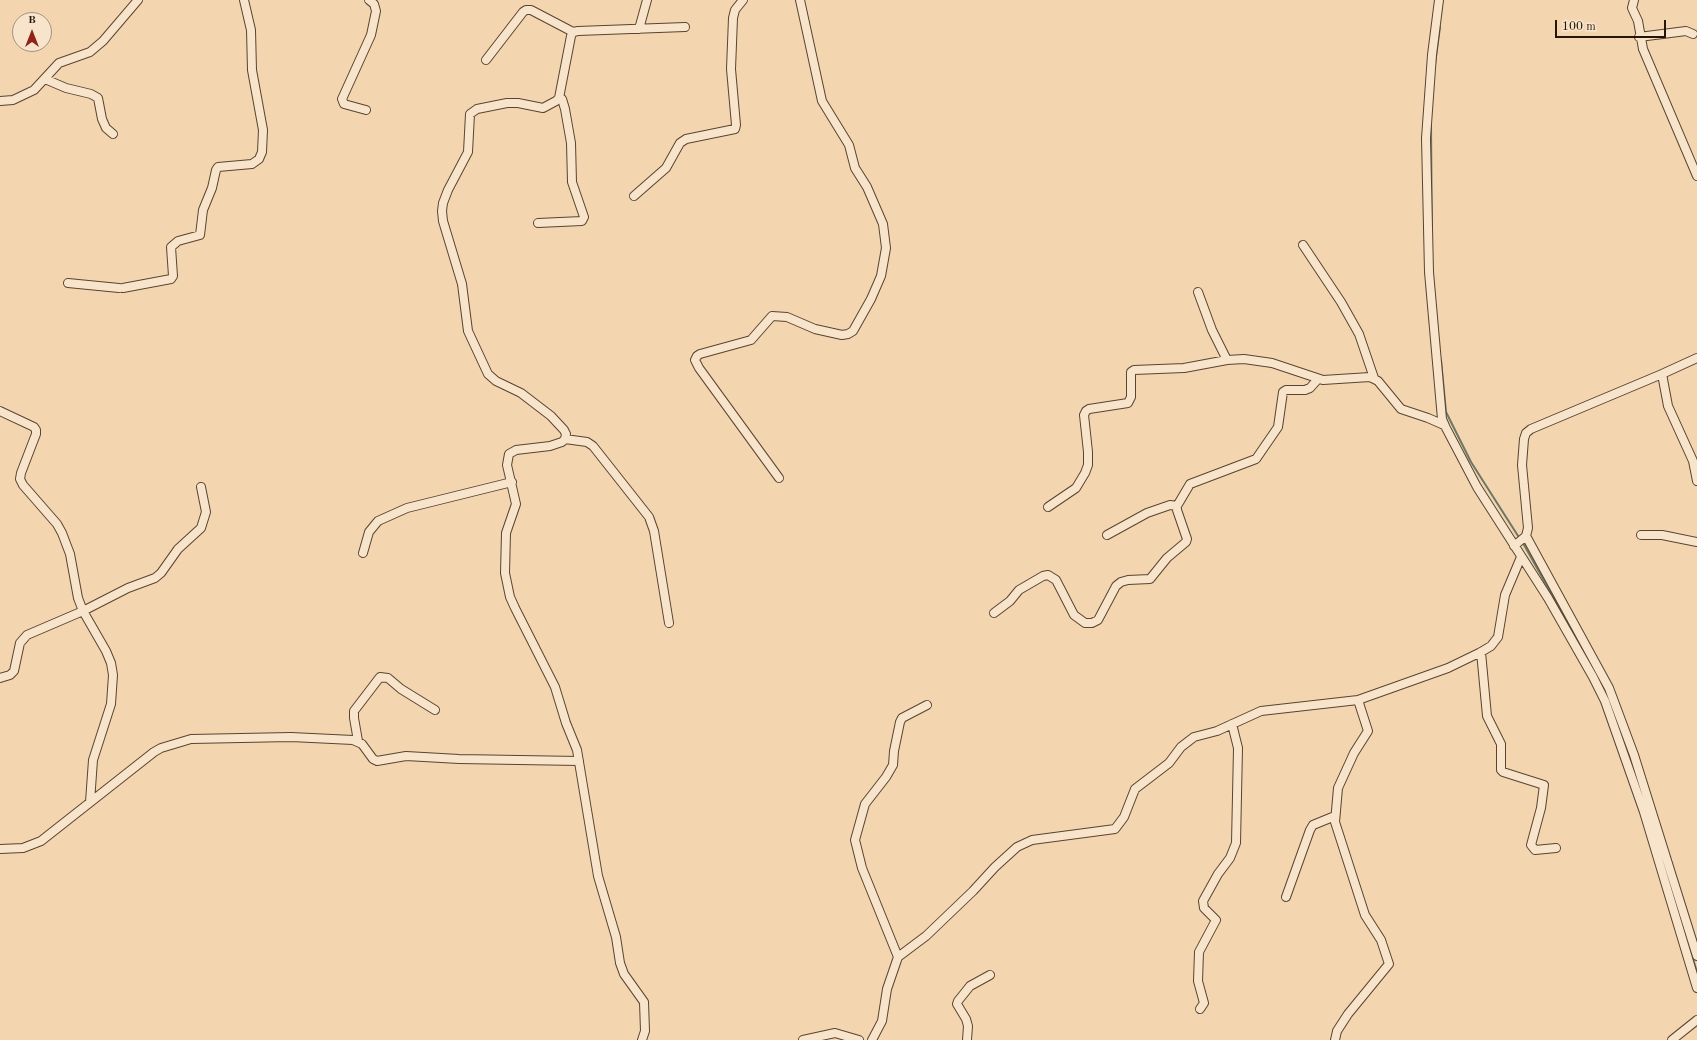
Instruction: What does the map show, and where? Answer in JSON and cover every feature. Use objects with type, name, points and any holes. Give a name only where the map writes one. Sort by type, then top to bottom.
[{"type":"street","points":[[0,101],[13,100],[27,94],[39,86],[59,63],[90,52],[103,41],[138,0]]},
{"type":"street","points":[[68,282],[121,288],[171,279],[173,276],[171,247],[178,241],[200,235],[203,210],[212,188],[218,167],[252,164],[259,159],[262,152],[264,130],[252,70],[250,30],[244,0]]},
{"type":"street","points":[[366,110],[344,104],[342,99],[371,35],[376,11],[374,4],[369,0]]},
{"type":"street","points":[[639,29],[647,0]]},
{"type":"street","points":[[634,196],[666,168],[680,143],[686,139],[732,130],[735,128],[736,125],[731,69],[732,18],[735,10],[742,0]]},
{"type":"street","points":[[779,478],[699,368],[695,360],[696,356],[751,340],[766,320],[772,316],[787,317],[815,329],[842,335],[848,334],[853,331],[871,299],[881,276],[886,248],[883,224],[867,187],[855,168],[849,145],[822,101],[800,0]]},
{"type":"street","points":[[1440,0],[1431,69],[1426,138],[1429,272],[1441,412],[1444,425],[1477,487],[1548,598],[1593,677],[1607,705],[1644,812],[1697,988]]},
{"type":"street","points":[[1634,0],[1632,8],[1638,20],[1640,37],[1645,55],[1697,176]]},
{"type":"street","points":[[486,60],[526,10],[531,10],[574,32],[685,27]]},
{"type":"street","points":[[1640,37],[1686,31],[1693,34]]},
{"type":"street","points":[[565,439],[564,430],[551,416],[520,393],[496,381],[488,374],[468,331],[462,284],[443,221],[442,211],[443,202],[448,190],[468,152],[469,118],[473,111],[513,103],[543,108],[548,107],[559,98],[571,36],[574,32]]},
{"type":"street","points":[[45,79],[66,88],[91,94],[98,98],[102,119],[106,128],[112,134]]},
{"type":"street","points":[[538,223],[582,221],[584,217],[572,182],[571,143],[565,110],[562,99],[559,98]]},
{"type":"street","points":[[1303,245],[1342,302],[1359,334],[1374,378],[1401,409],[1432,419],[1444,425]]},
{"type":"street","points":[[1198,292],[1212,330],[1227,360]]},
{"type":"street","points":[[1515,545],[1525,537],[1528,528],[1522,458],[1526,433],[1531,429],[1697,358]]},
{"type":"street","points":[[1048,507],[1076,488],[1085,473],[1088,465],[1084,415],[1086,411],[1089,409],[1128,403],[1131,397],[1131,372],[1134,370],[1184,368],[1227,360],[1259,360],[1293,369],[1318,379],[1327,380],[1365,376],[1374,378]]},
{"type":"street","points":[[1662,374],[1668,406],[1693,461],[1697,481]]},
{"type":"street","points":[[994,613],[1010,602],[1019,590],[1043,576],[1048,575],[1056,580],[1074,616],[1085,623],[1092,623],[1098,620],[1116,586],[1121,582],[1128,580],[1150,579],[1167,558],[1186,542],[1187,538],[1178,514],[1177,506],[1186,488],[1195,481],[1256,459],[1278,427],[1282,392],[1286,390],[1306,390],[1310,388],[1318,379]]},
{"type":"street","points":[[0,411],[34,427],[36,430],[36,434],[20,479],[23,485],[57,524],[62,532],[70,554],[78,598],[82,611],[106,651],[111,663],[113,675],[112,704],[94,760],[90,802]]},
{"type":"street","points":[[642,1040],[645,1031],[644,1002],[622,969],[615,934],[598,876],[579,761],[555,687],[515,608],[506,582],[506,533],[516,504],[507,459],[511,451],[550,446],[562,442],[565,439],[587,442],[593,446],[649,517],[654,531],[669,623]]},
{"type":"street","points":[[363,552],[369,532],[378,521],[407,508],[512,482]]},
{"type":"street","points":[[0,678],[10,675],[14,671],[22,639],[128,588],[155,578],[161,573],[178,549],[202,528],[205,521],[206,512],[201,487]]},
{"type":"street","points":[[1107,535],[1147,513],[1170,505],[1177,506]]},
{"type":"street","points":[[1641,535],[1662,535],[1697,542]]},
{"type":"street","points":[[1525,537],[1609,688],[1634,754],[1697,956]]},
{"type":"street","points":[[872,1040],[882,1021],[887,989],[898,957],[926,936],[1016,847],[1032,840],[1115,829],[1124,817],[1135,789],[1169,763],[1187,741],[1194,737],[1213,733],[1254,713],[1268,710],[1358,700],[1448,668],[1481,652],[1491,646],[1498,637],[1505,595],[1521,557]]},
{"type":"street","points":[[1481,652],[1487,716],[1501,744],[1501,770],[1502,772],[1544,785],[1541,808],[1531,845],[1535,850],[1556,848]]},
{"type":"street","points":[[436,710],[401,689],[388,678],[380,677],[354,711],[358,741],[372,759],[377,761],[406,756],[459,759],[579,761]]},
{"type":"street","points":[[1335,1040],[1337,1031],[1348,1014],[1390,964],[1380,940],[1365,915],[1335,822],[1338,788],[1354,753],[1368,731],[1358,700]]},
{"type":"street","points":[[898,957],[862,868],[855,840],[865,804],[886,777],[893,765],[894,751],[902,718],[921,710],[927,705]]},
{"type":"street","points":[[1200,1009],[1204,1003],[1198,981],[1199,952],[1216,920],[1204,908],[1203,901],[1218,874],[1230,858],[1236,843],[1238,748],[1232,724]]},
{"type":"street","points":[[0,849],[23,848],[41,841],[154,752],[182,741],[191,739],[291,737],[358,741]]},
{"type":"street","points":[[1286,897],[1313,825],[1335,816]]},
{"type":"street","points":[[967,1040],[968,1026],[958,1001],[970,986],[990,975]]},
{"type":"street","points":[[1672,1040],[1697,1020]]},
{"type":"street","points":[[802,1040],[835,1033],[859,1040]]},
{"type":"waterway","points":[[1435,64],[1440,27]]},
{"type":"waterway","points":[[1431,126],[1432,250]]},
{"type":"waterway","points":[[1441,360],[1446,412],[1471,462],[1520,539]]},
{"type":"waterway","points":[[1523,543],[1598,677]]},
{"type":"waterway","points":[[1600,680],[1609,698]]},
{"type":"waterway","points":[[1621,732],[1634,772]]},
{"type":"waterway","points":[[1676,904],[1697,972]]}]
